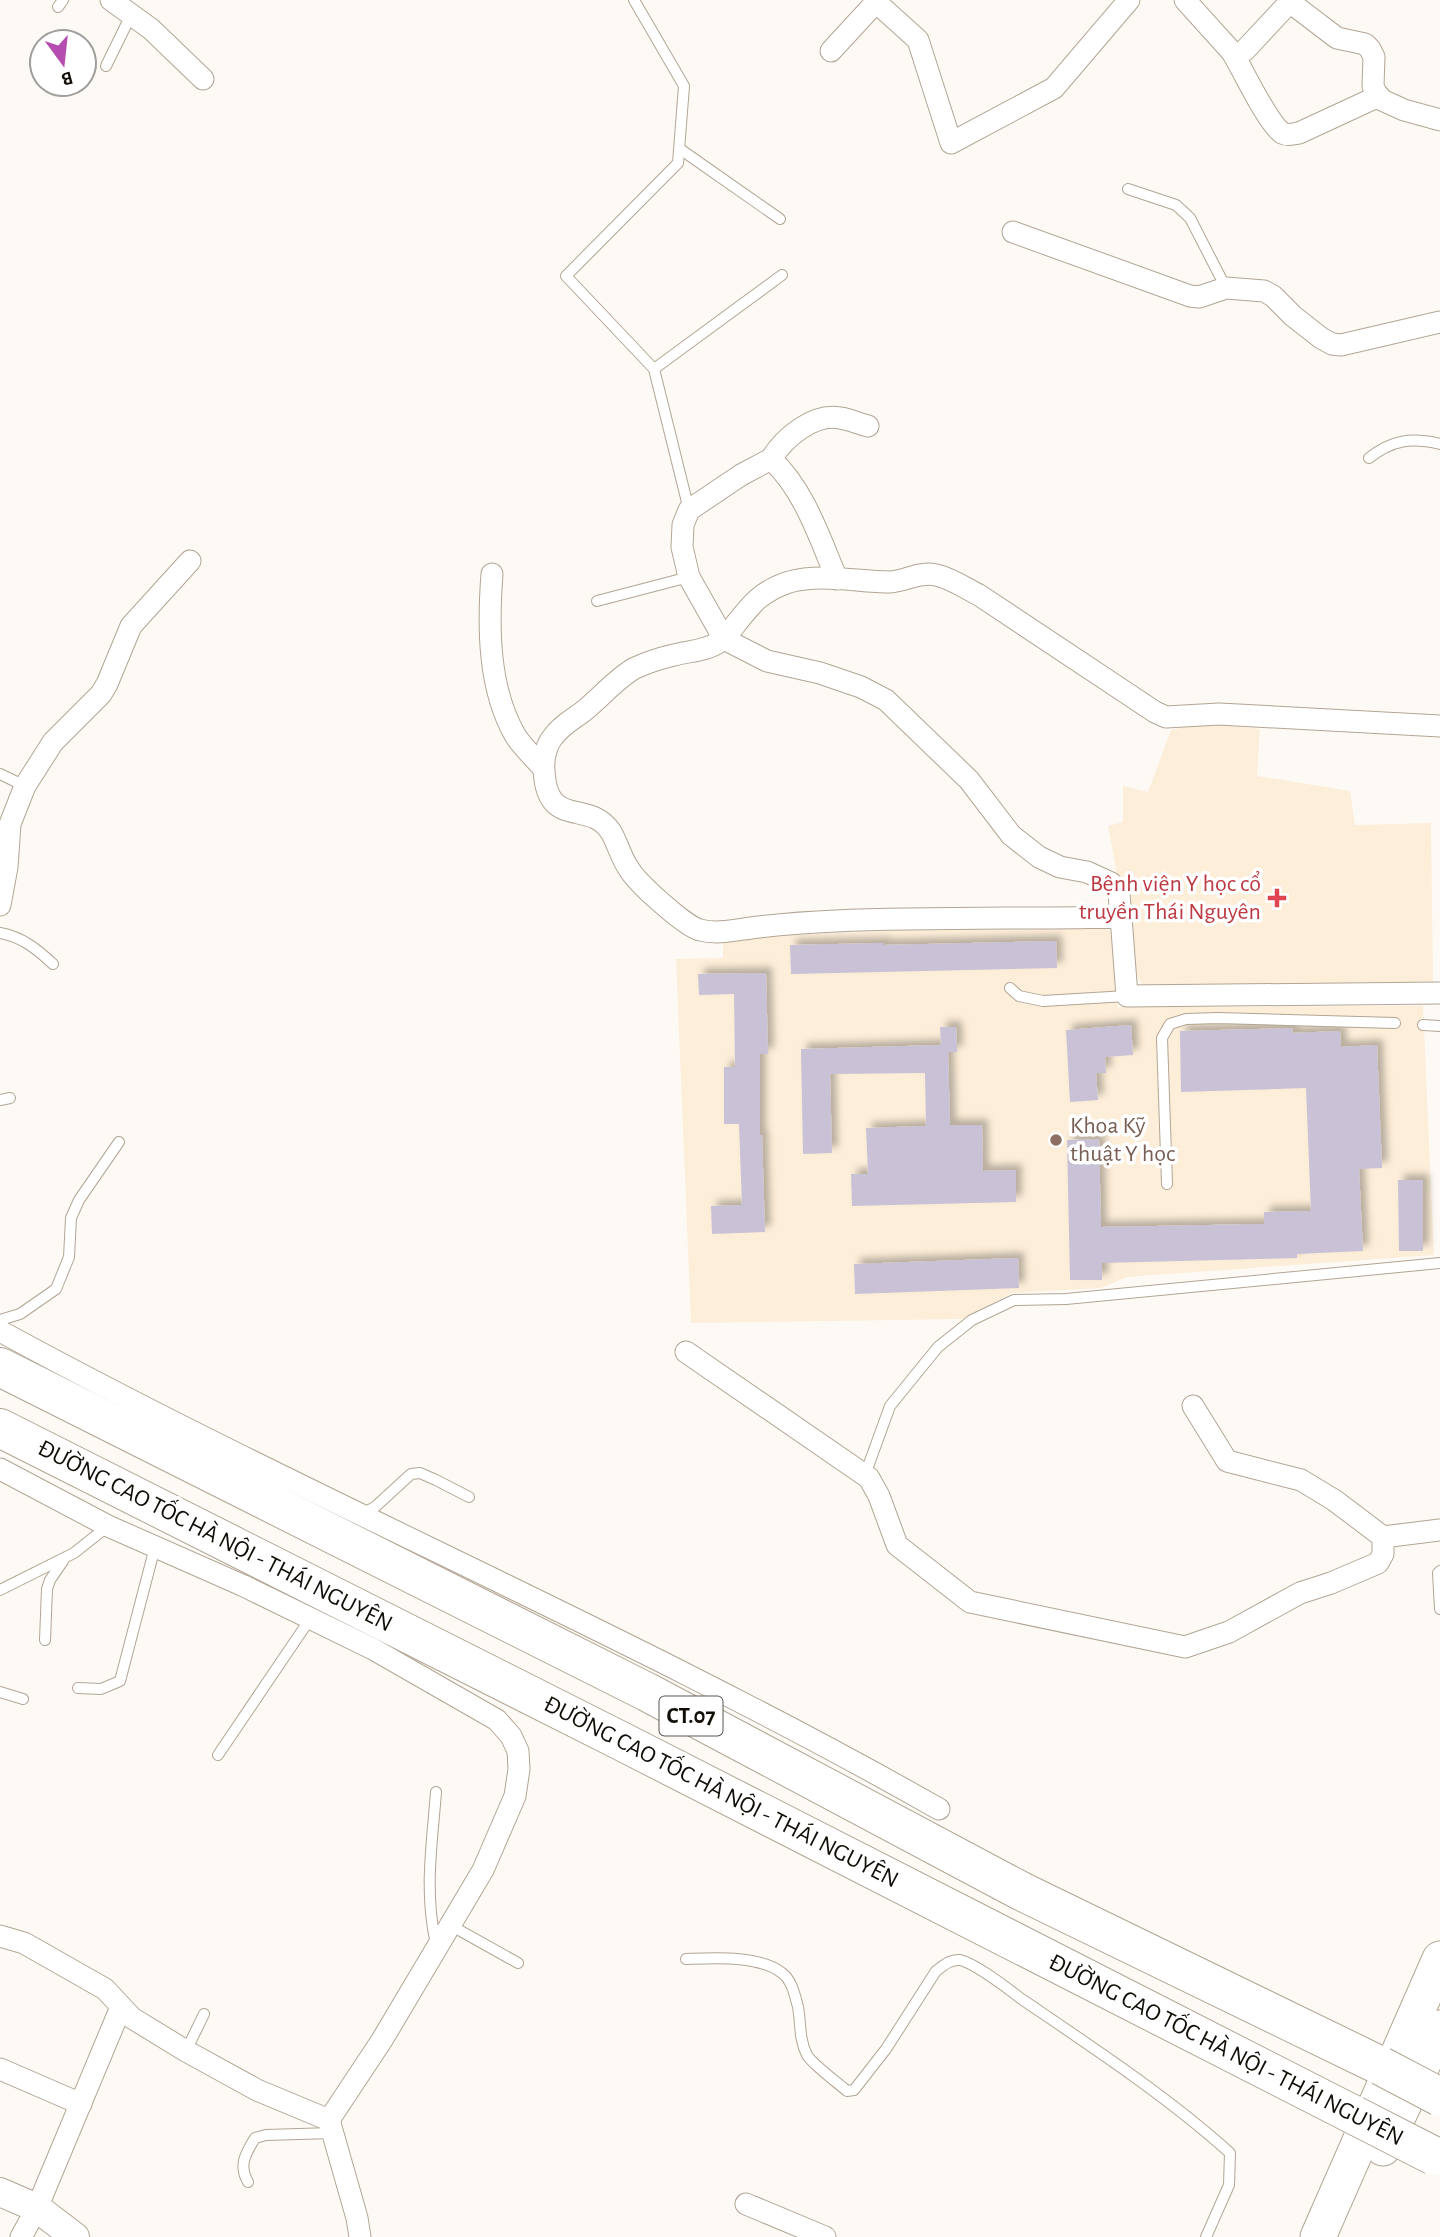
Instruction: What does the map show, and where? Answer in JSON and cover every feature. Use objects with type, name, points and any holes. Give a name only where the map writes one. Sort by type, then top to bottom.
[{"type":"highway","name":"ĐƯỜNG CAO TỐC HÀ NỘI - THÁI NGUYÊN","points":[[0,1367],[647,1692],[1021,1891],[1440,2097]]},
{"type":"highway","name":"ĐƯỜNG CAO TỐC HÀ NỘI - THÁI NGUYÊN","points":[[0,1428],[608,1734],[1437,2158]]},
{"type":"main road","points":[[1318,2237],[1440,1959]]},
{"type":"main road","points":[[1342,2237],[1440,2028]]},
{"type":"street","points":[[111,0],[151,29],[204,79]]},
{"type":"street","points":[[831,51],[878,1],[918,40],[951,143],[1054,88],[1129,0]]},
{"type":"street","points":[[1185,0],[1232,52],[1280,132],[1288,135],[1298,133],[1379,96]]},
{"type":"street","points":[[1232,52],[1239,54],[1245,50],[1291,3],[1337,38],[1365,44],[1370,49],[1374,57],[1373,86],[1382,100],[1404,110],[1440,120]]},
{"type":"street","points":[[1013,232],[1190,296],[1199,297],[1226,288],[1264,291],[1332,344],[1341,345],[1440,322]]},
{"type":"street","points":[[867,426],[839,417],[809,424],[778,447],[771,459],[741,475],[689,510],[683,525],[682,547],[689,577],[724,639],[767,661],[820,673],[860,687],[886,700],[969,780],[1011,835],[1039,857],[1060,867],[1087,872],[1111,883],[1119,894],[1128,996],[1440,993]]},
{"type":"street","points":[[771,459],[792,485],[837,579]]},
{"type":"street","points":[[0,905],[7,867],[10,824],[25,786],[54,742],[101,694],[131,626],[190,561]]},
{"type":"street","points":[[1121,917],[840,921],[718,932],[695,929],[640,884],[628,868],[607,827],[597,819],[560,808],[551,802],[543,768],[547,748],[551,738],[561,728],[632,669],[670,656],[709,648],[724,639],[755,600],[768,590],[792,581],[814,578],[891,582],[922,573],[948,579],[979,595],[1166,717],[1219,714],[1440,726]]},
{"type":"street","points":[[492,575],[492,659],[502,703],[515,736],[543,768]]},
{"type":"street","points":[[0,1331],[360,1515],[558,1609],[728,1695],[939,1809]]},
{"type":"street","points":[[686,1352],[865,1475],[879,1496],[897,1545],[970,1602],[1017,1614],[1126,1633],[1185,1647],[1229,1632],[1300,1593],[1378,1563],[1383,1554],[1383,1537]]},
{"type":"street","points":[[1193,1406],[1227,1461],[1301,1480],[1334,1500],[1383,1537],[1440,1530]]},
{"type":"street","points":[[0,1469],[108,1526],[244,1586],[373,1649],[497,1720],[512,1736],[518,1751],[519,1769],[515,1796],[483,1870],[330,2126]]},
{"type":"street","points":[[0,1936],[24,1943],[105,1989],[132,2018],[186,2051],[330,2126],[360,2237]]},
{"type":"street","points":[[21,2237],[37,2208],[121,2007]]},
{"type":"street","points":[[0,2069],[81,2104]]},
{"type":"street","points":[[0,2192],[37,2208],[75,2237]]},
{"type":"street","points":[[746,2204],[825,2237]]},
{"type":"lane","points":[[634,0],[684,86],[678,163],[566,276],[654,369],[689,510]]},
{"type":"lane","points":[[106,66],[131,15]]},
{"type":"lane","points":[[680,149],[780,219]]},
{"type":"lane","points":[[1128,189],[1176,205],[1190,218],[1226,288]]},
{"type":"lane","points":[[654,369],[782,275]]},
{"type":"lane","points":[[1369,458],[1385,445],[1401,441],[1430,441],[1440,444]]},
{"type":"lane","points":[[597,601],[689,577]]},
{"type":"lane","points":[[0,774],[25,786]]},
{"type":"lane","points":[[0,933],[22,940],[53,964]]},
{"type":"lane","points":[[1010,988],[1019,996],[1033,1001],[1128,996]]},
{"type":"lane","points":[[1167,1184],[1162,1038],[1170,1024],[1186,1019],[1218,1018],[1395,1023]]},
{"type":"lane","points":[[1423,1025],[1440,1026]]},
{"type":"lane","points":[[0,1320],[20,1314],[56,1289],[69,1257],[71,1218],[79,1200],[120,1142]]},
{"type":"lane","points":[[865,1475],[890,1406],[938,1347],[972,1320],[1014,1300],[1066,1299],[1440,1263]]},
{"type":"lane","points":[[360,1515],[375,1507],[411,1474],[428,1476],[469,1497]]},
{"type":"lane","points":[[0,1590],[65,1559],[108,1526]]},
{"type":"lane","points":[[78,1688],[101,1689],[120,1681],[155,1547]]},
{"type":"lane","points":[[45,1640],[45,1608],[50,1580],[65,1559]]},
{"type":"lane","points":[[1440,1571],[1440,1609]]},
{"type":"lane","points":[[218,1755],[310,1619]]},
{"type":"lane","points":[[0,1692],[23,1699]]},
{"type":"lane","points":[[436,1793],[428,1892],[437,1947]]},
{"type":"lane","points":[[450,1926],[518,1963]]},
{"type":"lane","points":[[686,1959],[722,1958],[761,1962],[783,1973],[793,1988],[800,2034],[808,2057],[847,2091],[854,2090],[886,2049],[936,1971],[948,1962],[959,1960],[981,1971],[1077,2037],[1205,2131],[1230,2153],[1228,2185],[1206,2237]]},
{"type":"lane","points":[[186,2051],[204,2014]]},
{"type":"lane","points":[[248,2182],[242,2173],[243,2157],[255,2138],[330,2126]]},
{"type":"shaded area","name":"Bệnh viện Y học cổ truyền Thái Nguyên","points":[[1204,723],[1260,729],[1257,776],[1350,791],[1355,825],[1431,823],[1433,983],[1148,989],[1141,983],[1135,971],[1108,826],[1123,822],[1123,786],[1148,792],[1171,730]]},
{"type":"shaded area","name":"Khoa Kỹ thuật Y học","points":[[1074,923],[1114,931],[1118,1007],[1423,1006],[1434,1255],[1127,1277],[1101,1288],[1012,1293],[963,1319],[691,1323],[676,959],[723,958],[723,938]]},
{"type":"building","points":[[1056,941],[1057,968],[791,974],[790,945]]},
{"type":"building","points":[[766,973],[768,1054],[760,1054],[760,1135],[765,1232],[712,1234],[711,1206],[742,1205],[739,1124],[724,1124],[724,1067],[735,1067],[734,994],[699,995],[698,974]]},
{"type":"building","points":[[1131,1025],[1133,1055],[1105,1057],[1106,1073],[1096,1073],[1098,1100],[1070,1102],[1066,1030]]},
{"type":"building","points":[[940,1027],[956,1027],[957,1052],[948,1052],[950,1125],[982,1125],[983,1171],[1016,1170],[1016,1202],[852,1206],[851,1174],[868,1174],[866,1128],[926,1126],[925,1073],[830,1074],[832,1153],[803,1154],[801,1049],[941,1045]]},
{"type":"building","points":[[1292,1028],[1293,1033],[1340,1031],[1341,1047],[1377,1045],[1382,1168],[1359,1169],[1363,1251],[1297,1254],[1297,1258],[1102,1263],[1102,1280],[1070,1280],[1067,1140],[1099,1139],[1101,1227],[1264,1224],[1264,1212],[1311,1211],[1306,1088],[1181,1092],[1180,1031]]},
{"type":"building","points":[[1398,1180],[1423,1180],[1423,1251],[1399,1251]]},
{"type":"building","points":[[1018,1258],[1019,1288],[855,1294],[854,1264]]},
{"type":"place","name":"Bệnh viện Y học cổ truyền Thái Nguyên","points":[[1277,898]]},
{"type":"place","name":"Khoa Kỹ thuật Y học","points":[[1056,1140]]}]
